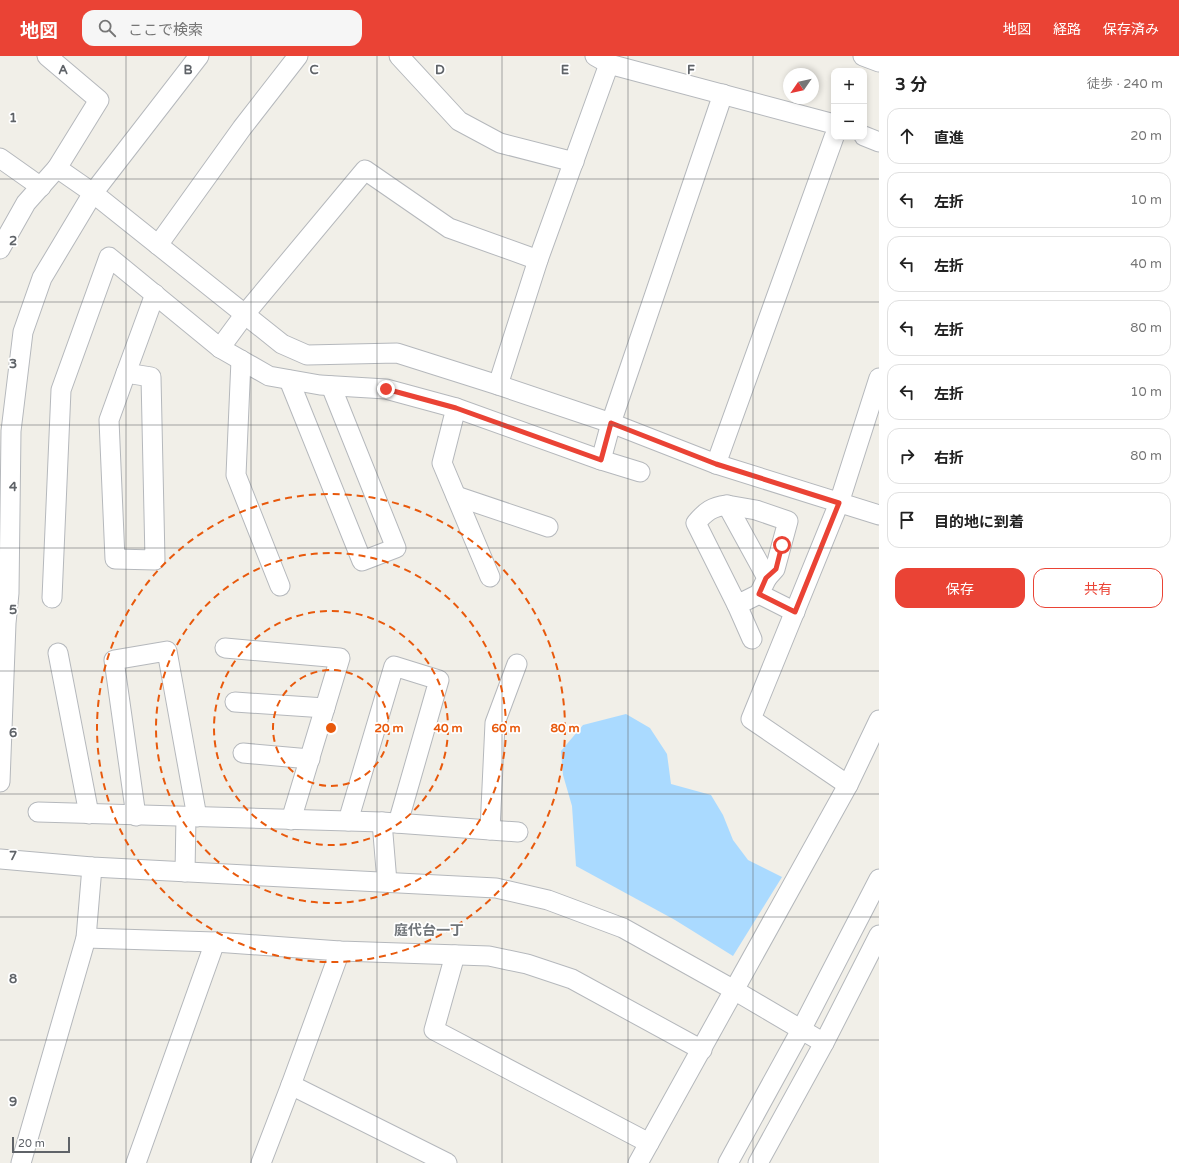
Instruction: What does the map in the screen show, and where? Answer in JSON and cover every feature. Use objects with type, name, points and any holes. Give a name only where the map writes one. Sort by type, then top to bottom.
[{"type":"street","points":[[0,249],[26,203],[57,168],[99,100],[47,56]]},
{"type":"street","points":[[0,782],[3,623],[9,593],[5,430],[23,332],[42,278],[94,193],[199,56]]},
{"type":"street","points":[[158,245],[242,128],[298,56]]},
{"type":"street","points":[[399,56],[459,121],[500,143],[574,162]]},
{"type":"street","points":[[863,56],[879,62]]},
{"type":"street","points":[[498,385],[538,260],[574,162],[602,60],[831,123]]},
{"type":"street","points":[[601,460],[611,423],[723,94]]},
{"type":"street","points":[[867,137],[879,142]]},
{"type":"street","points":[[716,464],[833,140]]},
{"type":"street","points":[[0,158],[41,187]]},
{"type":"street","points":[[57,168],[94,193],[282,344],[308,355],[397,353],[611,423],[716,464],[879,515]]},
{"type":"street","points":[[220,348],[245,314],[365,170],[449,228],[538,260]]},
{"type":"street","points":[[52,598],[62,390],[109,257],[220,348],[269,376],[332,386],[386,389],[456,408],[601,460],[640,472]]},
{"type":"street","points":[[126,373],[151,377],[155,560],[115,559],[110,420],[126,373],[155,294]]},
{"type":"street","points":[[241,360],[236,475],[280,586]]},
{"type":"street","points":[[848,785],[751,719],[839,503],[879,378]]},
{"type":"street","points":[[289,380],[362,561],[396,548],[332,386]]},
{"type":"street","points":[[456,408],[442,464],[490,577]]},
{"type":"street","points":[[456,496],[548,527]]},
{"type":"street","points":[[727,505],[763,586],[795,612]]},
{"type":"street","points":[[737,605],[763,586],[776,569],[788,521],[756,510],[727,505],[714,507],[703,514],[696,523],[737,605],[752,639]]},
{"type":"street","points":[[225,648],[340,658],[291,820]]},
{"type":"street","points":[[136,816],[114,660],[167,651],[191,817],[185,872]]},
{"type":"street","points":[[58,653],[89,814]]},
{"type":"street","points":[[490,830],[495,723],[517,664]]},
{"type":"street","points":[[348,821],[394,666],[439,680],[390,822],[387,882]]},
{"type":"street","points":[[236,702],[325,708]]},
{"type":"street","points":[[638,1163],[848,785],[879,720]]},
{"type":"street","points":[[244,753],[310,759]]},
{"type":"street","points":[[38,812],[136,816],[390,822],[518,832]]},
{"type":"street","points":[[0,859],[92,867],[496,888],[548,900],[623,928],[734,990],[824,1043]]},
{"type":"street","points":[[21,1163],[86,938],[92,867]]},
{"type":"street","points":[[728,1163],[801,1030],[879,879]]},
{"type":"street","points":[[758,1163],[824,1043],[879,935]]},
{"type":"street","points":[[86,938],[215,942],[340,951],[489,956],[527,964],[572,978],[702,1050]]},
{"type":"street","points":[[136,1163],[215,942]]},
{"type":"street","points":[[261,1163],[340,951]]},
{"type":"street","points":[[455,955],[434,1030],[649,1143]]},
{"type":"street","points":[[291,1084],[447,1163]]},
{"type":"water","points":[[626,714],[650,728],[667,754],[671,784],[711,795],[723,815],[733,840],[748,860],[782,877],[733,956],[675,920],[576,866],[572,806],[563,775],[561,751],[583,725]]},
{"type":"district","name":"庭代台一丁","points":[[429,930]]},
{"type":"route","points":[[386,389],[456,408],[601,460],[611,423],[716,464],[839,503],[795,612],[759,594],[766,578],[776,569],[782,545]]}]
